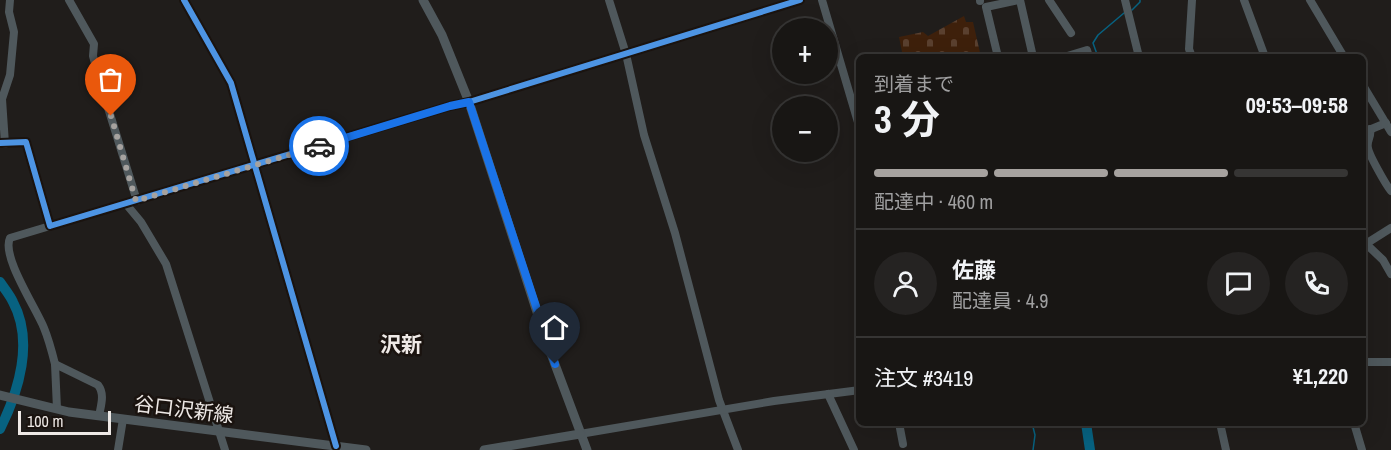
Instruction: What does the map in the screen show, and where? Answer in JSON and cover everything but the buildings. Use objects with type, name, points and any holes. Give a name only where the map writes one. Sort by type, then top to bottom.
[{"type":"main road","points":[[423,0],[442,35],[469,102],[547,343],[587,450]]},
{"type":"main road","name":"谷口沢新線","points":[[0,395],[57,409],[99,416],[366,450]]},
{"type":"main road","points":[[484,450],[533,446],[580,434]]},
{"type":"street","points":[[10,0],[9,12],[14,32],[10,75],[2,99],[3,144],[26,142],[50,226]]},
{"type":"street","points":[[69,0],[94,44],[93,56],[136,201]]},
{"type":"street","points":[[184,0],[231,82],[336,446]]},
{"type":"street","points":[[609,0],[626,54],[644,135],[675,233],[723,410],[738,450]]},
{"type":"street","points":[[57,409],[55,364],[44,327],[10,258],[7,244],[10,238],[469,102],[800,0]]},
{"type":"street","points":[[822,0],[856,115]]},
{"type":"street","points":[[997,54],[986,6],[1019,0],[1032,54]]},
{"type":"street","points":[[1049,0],[1071,33]]},
{"type":"street","points":[[1125,0],[1138,54]]},
{"type":"street","points":[[1191,54],[1189,49],[1192,0]]},
{"type":"street","points":[[1244,0],[1264,54]]},
{"type":"street","points":[[1310,0],[1342,54]]},
{"type":"street","points":[[1074,54],[1087,50],[1088,54]]},
{"type":"street","points":[[1366,90],[1391,132]]},
{"type":"street","points":[[1391,112],[1384,120],[1366,131],[1371,135],[1367,144],[1368,151],[1391,191]]},
{"type":"street","points":[[126,204],[141,222],[166,264],[225,450]]},
{"type":"street","points":[[1366,242],[1391,228]]},
{"type":"street","points":[[1366,245],[1383,260],[1391,274]]},
{"type":"street","points":[[1366,362],[1391,362]]},
{"type":"street","points":[[55,364],[98,385],[102,390],[103,398],[99,416]]},
{"type":"street","points":[[580,434],[856,390]]},
{"type":"street","points":[[828,394],[855,450]]},
{"type":"street","points":[[118,450],[123,419]]},
{"type":"street","points":[[900,426],[903,444]]},
{"type":"street","points":[[1221,426],[1226,450]]},
{"type":"street","points":[[1355,426],[1362,450]]},
{"type":"green space","points":[[964,16],[966,22],[973,22],[980,54],[902,54],[899,37],[923,32],[928,36]]},
{"type":"waterway","points":[[1132,10],[1140,0]]},
{"type":"waterway","points":[[1097,54],[1093,43],[1098,35],[1124,13]]},
{"type":"waterway","points":[[0,282],[12,299],[19,317],[23,349],[18,382],[0,429]]},
{"type":"waterway","points":[[1033,426],[1035,435],[1033,450]]},
{"type":"waterway","points":[[1086,426],[1090,450]]},
{"type":"cycle path","points":[[184,0],[231,83],[336,446]]},
{"type":"cycle path","points":[[0,143],[26,142],[50,226],[469,102],[800,0]]},
{"type":"way so far","points":[[111,116],[136,201],[319,146]]},
{"type":"district","name":"沢新","points":[[401,344]]},
{"type":"route","points":[[319,146],[469,102],[555,364]]}]
